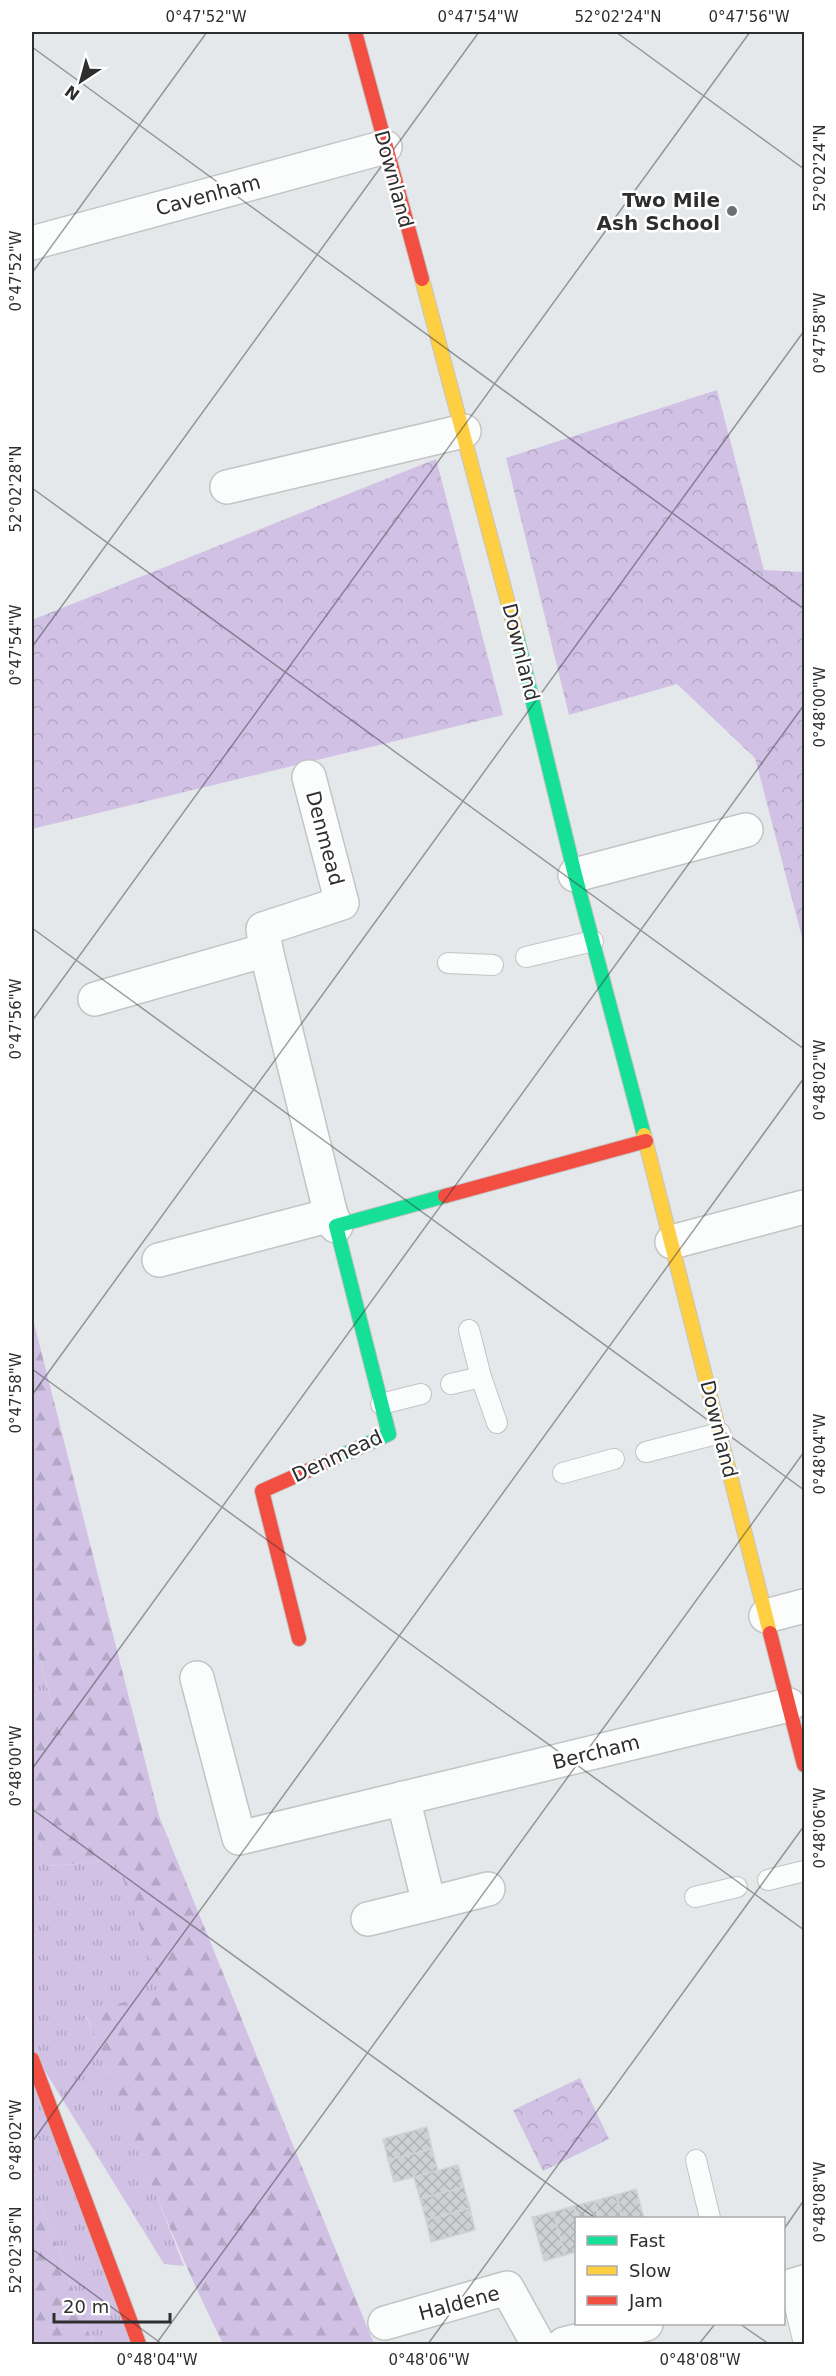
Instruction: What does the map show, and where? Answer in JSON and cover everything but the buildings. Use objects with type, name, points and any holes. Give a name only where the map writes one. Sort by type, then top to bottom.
[{"type":"street","name":"Downland","points":[[355,32],[464,430],[575,875],[672,1242],[804,1765]]},
{"type":"street","name":"Cavenham","points":[[32,243],[385,147]]},
{"type":"street","points":[[227,487],[464,430]]},
{"type":"street","name":"Denmead","points":[[299,1639],[262,1491],[389,1434],[266,950],[263,929],[342,903],[309,777]]},
{"type":"street","points":[[575,875],[746,830]]},
{"type":"street","points":[[95,999],[266,950]]},
{"type":"street","points":[[159,1260],[334,1220],[646,1141]]},
{"type":"street","points":[[672,1242],[804,1207]]},
{"type":"street","points":[[766,1616],[804,1606]]},
{"type":"street","name":"Bercham","points":[[197,1678],[239,1838],[789,1705]]},
{"type":"street","points":[[403,1798],[429,1905]]},
{"type":"street","points":[[368,1919],[488,1889]]},
{"type":"street","points":[[32,2059],[139,2344]]},
{"type":"street","name":"Haldene","points":[[385,2323],[507,2288],[538,2344]]},
{"type":"street","points":[[579,2343],[642,2325]]},
{"type":"lane","points":[[526,957],[593,941]]},
{"type":"lane","points":[[448,963],[493,965]]},
{"type":"lane","points":[[470,1330],[481,1377],[497,1423]]},
{"type":"lane","points":[[451,1384],[481,1377]]},
{"type":"lane","points":[[381,1404],[421,1394]]},
{"type":"lane","points":[[646,1452],[720,1433]]},
{"type":"lane","points":[[562,1473],[614,1460]]},
{"type":"lane","points":[[768,1880],[804,1871]]},
{"type":"lane","points":[[695,1897],[737,1887]]},
{"type":"lane","points":[[696,2160],[710,2217]]},
{"type":"lane","points":[[793,2286],[804,2344]]},
{"type":"green space","points":[[717,390],[764,570],[804,572],[804,945],[755,758],[677,684],[569,715],[506,458]]},
{"type":"green space","points":[[436,459],[503,715],[32,829],[32,620]]},
{"type":"green space","points":[[32,1315],[159,1816],[374,2344],[223,2344],[168,2223],[86,2015],[162,1989],[116,1860],[48,1866],[32,1824],[32,1710],[52,1703],[32,1631]]},
{"type":"green space","points":[[32,1631],[52,1704],[32,1710]]},
{"type":"green space","points":[[32,1824],[48,1866],[116,1860],[163,1989],[86,2016],[184,2266],[164,2264],[32,2050]]},
{"type":"green space","points":[[32,2059],[139,2344],[93,2344],[41,2202],[32,2193]]},
{"type":"green space","points":[[580,2078],[609,2139],[543,2171],[513,2110]]},
{"type":"green space","points":[[32,2193],[41,2202],[93,2344],[33,2344]]},
{"type":"traffic: fast","points":[[516,633],[575,875],[644,1135]]},
{"type":"traffic: fast","points":[[334,1459],[389,1434],[336,1226],[445,1196]]},
{"type":"traffic: slow","points":[[422,279],[516,633]]},
{"type":"traffic: slow","points":[[644,1135],[770,1633]]},
{"type":"traffic: jam","points":[[355,32],[422,279]]},
{"type":"traffic: jam","points":[[445,1196],[646,1141]]},
{"type":"traffic: jam","points":[[299,1639],[262,1491],[334,1459]]},
{"type":"traffic: jam","points":[[770,1633],[804,1765]]},
{"type":"traffic: jam","points":[[32,2059],[139,2344]]},
{"type":"place","name":"Two Mile Ash School","points":[[732,211]]}]
